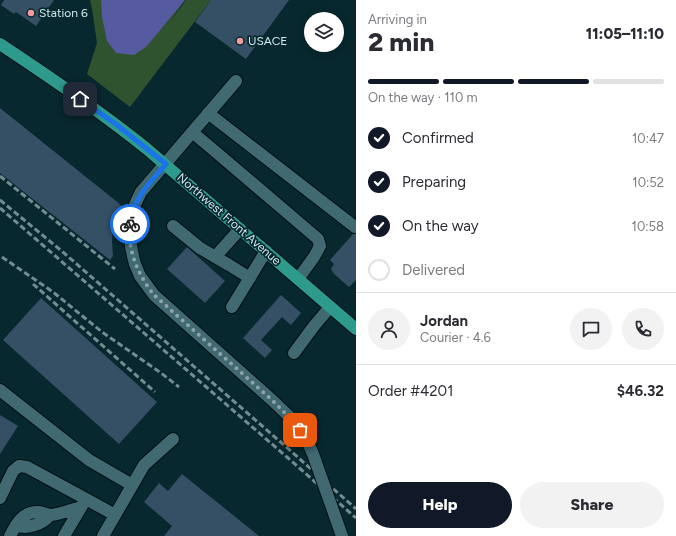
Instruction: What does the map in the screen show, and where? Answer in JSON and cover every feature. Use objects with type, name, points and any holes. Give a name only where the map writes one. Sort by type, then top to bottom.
[{"type":"main road","name":"Northwest Front Avenue","points":[[0,44],[56,81],[117,125],[166,164],[356,330]]},
{"type":"street","points":[[236,82],[141,192],[133,208],[131,217],[129,229],[131,248],[140,276],[154,295],[272,400],[294,422],[306,438],[342,536]]},
{"type":"street","points":[[208,113],[355,227]]},
{"type":"street","points":[[192,132],[318,239],[320,246],[298,279]]},
{"type":"street","points":[[173,226],[200,248],[250,278]]},
{"type":"street","points":[[215,257],[240,229]]},
{"type":"street","points":[[232,307],[266,251]]},
{"type":"street","points":[[294,354],[330,307]]},
{"type":"street","points":[[0,390],[89,460],[132,485]]},
{"type":"street","points":[[103,536],[144,465],[173,439]]},
{"type":"street","points":[[0,498],[13,471],[19,466],[27,467],[83,504],[115,514]]},
{"type":"street","points":[[10,536],[16,525],[24,516],[30,513],[43,512],[50,515],[78,508],[83,504]]},
{"type":"street","points":[[64,536],[83,504]]},
{"type":"green space","points":[[90,0],[185,0],[169,23],[186,0],[211,0],[130,107],[87,74],[97,43]]},
{"type":"water","points":[[101,0],[185,0],[146,47],[134,55],[116,53],[107,41],[102,17]]},
{"type":"building","name":"Station 6","points":[[4,0],[54,0],[36,26],[16,12],[14,14],[1,5]]},
{"type":"building","name":"USACE","points":[[211,0],[289,0],[246,59],[195,22]]},
{"type":"building","points":[[0,108],[121,205],[113,225],[113,256],[110,260],[0,173]]},
{"type":"building","points":[[353,234],[356,234],[356,280],[349,287],[334,274],[331,269],[334,264],[330,260]]},
{"type":"building","points":[[187,247],[225,281],[205,303],[167,269]]},
{"type":"building","points":[[281,295],[301,313],[291,325],[282,317],[261,340],[272,350],[265,358],[243,338]]},
{"type":"building","points":[[41,298],[157,402],[119,444],[3,340]]},
{"type":"building","points":[[0,415],[18,426],[0,454]]},
{"type":"building","points":[[182,474],[259,536],[164,536],[172,526],[144,502],[159,483],[168,491]]},
{"type":"railway","points":[[0,176],[115,269]]},
{"type":"railway","points":[[0,200],[64,253],[356,509]]},
{"type":"railway","points":[[0,208],[356,518]]},
{"type":"railway","points":[[2,257],[53,292],[102,332],[179,387]]},
{"type":"railway","points":[[33,284],[155,392]]},
{"type":"way so far","points":[[130,224],[129,229],[131,248],[135,264],[146,286],[166,307],[272,400],[300,430]]},
{"type":"place","name":"Station 6","points":[[31,13]]},
{"type":"place","name":"USACE","points":[[240,41]]},
{"type":"route","points":[[80,99],[117,125],[166,164],[141,192],[133,208],[130,224]]}]
